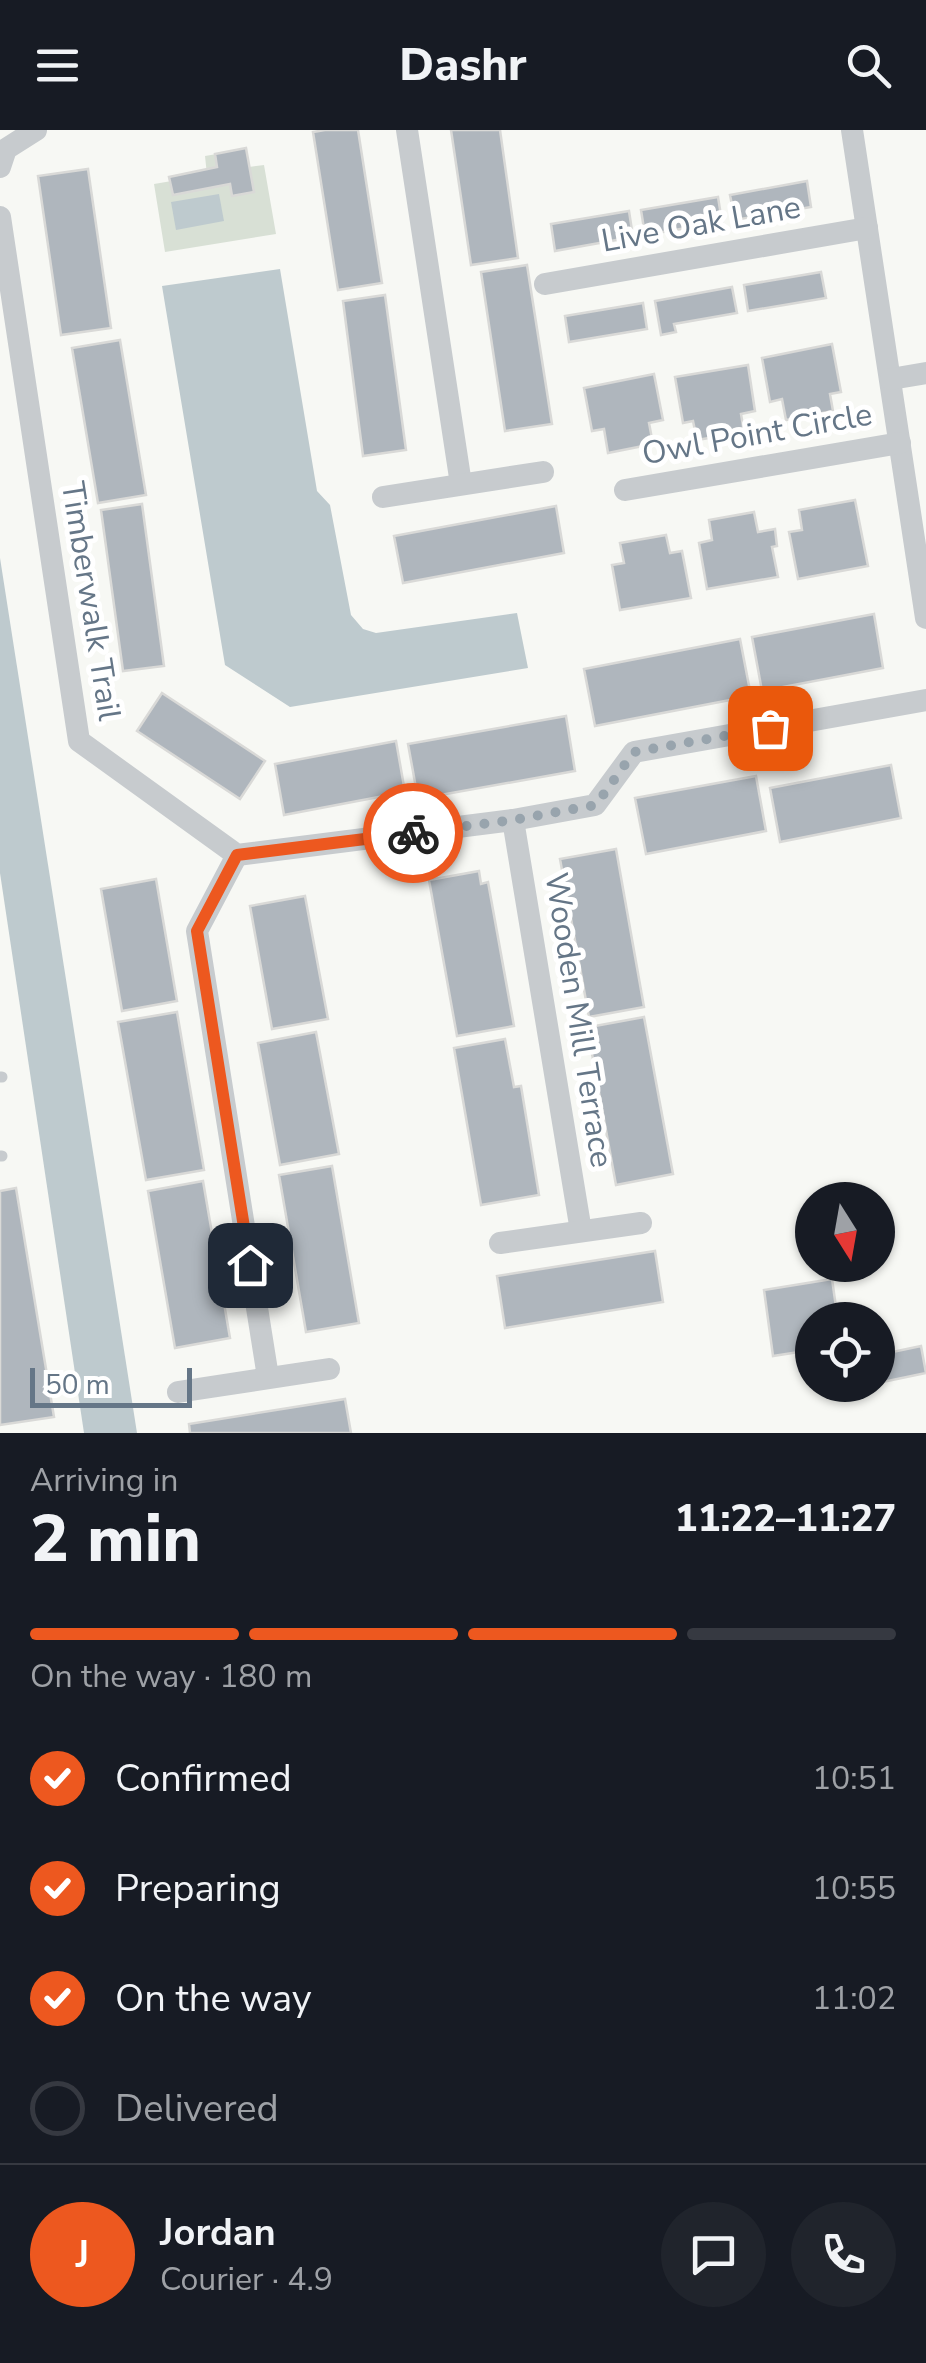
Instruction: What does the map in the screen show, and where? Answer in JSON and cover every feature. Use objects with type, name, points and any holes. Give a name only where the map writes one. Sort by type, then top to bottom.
[{"type":"street","points":[[0,167],[6,149],[36,130]]},
{"type":"street","points":[[407,130],[461,484]]},
{"type":"street","points":[[852,130],[926,618]]},
{"type":"street","name":"Timberwalk Trail","points":[[0,216],[79,741],[237,855]]},
{"type":"street","name":"Live Oak Lane","points":[[545,284],[867,228]]},
{"type":"street","points":[[891,380],[926,374]]},
{"type":"street","name":"Owl Point Circle","points":[[625,490],[900,444]]},
{"type":"street","points":[[383,497],[543,472]]},
{"type":"street","points":[[268,1377],[197,931],[237,855],[513,820],[596,805],[634,752],[926,700]]},
{"type":"street","name":"Wooden Mill Terrace","points":[[513,820],[581,1231]]},
{"type":"street","points":[[500,1243],[641,1223]]},
{"type":"street","points":[[178,1392],[330,1369]]},
{"type":"shaded area","points":[[246,149],[249,167],[264,165],[276,234],[165,252],[154,184],[207,175],[205,156]]},
{"type":"shaded area","points":[[219,194],[224,221],[176,230],[171,202]]},
{"type":"shaded area","points":[[280,269],[317,491],[330,505],[351,615],[363,629],[376,633],[517,613],[528,668],[290,707],[225,665],[162,286]]},
{"type":"shaded area","points":[[0,558],[137,1433],[84,1433],[0,873]]},
{"type":"building","points":[[358,130],[382,283],[338,290],[313,132]]},
{"type":"building","points":[[451,130],[500,130],[518,258],[471,265]]},
{"type":"building","points":[[246,148],[254,192],[232,196],[230,184],[173,195],[169,177],[217,167],[215,154]]},
{"type":"building","points":[[88,169],[111,328],[61,335],[38,176]]},
{"type":"building","points":[[807,181],[811,207],[735,220],[730,195]]},
{"type":"building","points":[[718,197],[722,222],[645,235],[641,210]]},
{"type":"building","points":[[629,211],[633,237],[555,251],[551,224]]},
{"type":"building","points":[[527,265],[552,424],[505,431],[481,272]]},
{"type":"building","points":[[821,272],[826,298],[748,311],[744,285]]},
{"type":"building","points":[[732,287],[737,313],[674,324],[676,332],[661,335],[655,301]]},
{"type":"building","points":[[385,295],[406,450],[363,456],[343,301]]},
{"type":"building","points":[[643,303],[647,329],[569,342],[565,316]]},
{"type":"building","points":[[120,340],[146,495],[98,503],[72,348]]},
{"type":"building","points":[[832,344],[841,392],[830,394],[833,411],[786,420],[782,399],[770,402],[762,358]]},
{"type":"building","points":[[748,365],[755,411],[741,414],[744,432],[697,440],[693,421],[683,423],[675,377]]},
{"type":"building","points":[[654,374],[663,420],[649,423],[653,444],[608,453],[604,429],[592,431],[584,388]]},
{"type":"building","points":[[855,500],[868,566],[798,579],[789,532],[802,530],[799,510]]},
{"type":"building","points":[[142,504],[164,666],[123,671],[101,510]]},
{"type":"building","points":[[556,506],[564,553],[403,583],[394,536]]},
{"type":"building","points":[[754,512],[758,532],[775,529],[777,546],[772,547],[778,577],[707,589],[699,543],[712,540],[709,520]]},
{"type":"building","points":[[666,535],[670,553],[682,551],[691,598],[620,610],[612,565],[624,563],[620,543]]},
{"type":"building","points":[[874,614],[883,668],[762,691],[752,637]]},
{"type":"building","points":[[740,639],[751,696],[595,726],[584,669]]},
{"type":"building","points":[[162,693],[265,761],[240,799],[137,731]]},
{"type":"building","points":[[566,716],[575,771],[418,799],[408,744]]},
{"type":"building","points":[[396,741],[405,792],[284,815],[275,764]]},
{"type":"building","points":[[891,765],[901,818],[780,842],[770,788]]},
{"type":"building","points":[[756,776],[766,831],[646,854],[635,798]]},
{"type":"building","points":[[616,849],[644,1007],[589,1017],[560,859]]},
{"type":"building","points":[[479,871],[481,884],[488,882],[514,1026],[457,1036],[429,880]]},
{"type":"building","points":[[156,879],[177,1001],[122,1011],[101,889]]},
{"type":"building","points":[[305,896],[328,1019],[272,1029],[250,906]]},
{"type":"building","points":[[177,1012],[204,1170],[146,1180],[118,1022]]},
{"type":"building","points":[[644,1017],[673,1174],[616,1185],[590,1043],[598,1041],[595,1026]]},
{"type":"building","points":[[316,1032],[339,1154],[280,1165],[258,1043]]},
{"type":"building","points":[[505,1039],[514,1087],[521,1086],[539,1195],[481,1205],[454,1048]]},
{"type":"building","points":[[332,1166],[359,1323],[306,1332],[279,1175]]},
{"type":"building","points":[[203,1181],[230,1338],[175,1348],[148,1191]]},
{"type":"building","points":[[16,1188],[54,1417],[0,1425],[0,1191]]},
{"type":"building","points":[[655,1251],[663,1302],[505,1328],[497,1276]]},
{"type":"building","points":[[832,1282],[835,1302],[795,1302],[795,1353],[773,1356],[764,1290]]},
{"type":"building","points":[[921,1346],[926,1373],[895,1379],[895,1351]]},
{"type":"building","points":[[345,1399],[351,1433],[190,1433],[189,1424]]},
{"type":"way so far","points":[[413,833],[596,805],[634,752],[770,728]]},
{"type":"route","points":[[250,1265],[197,931],[237,855],[413,833]]}]
